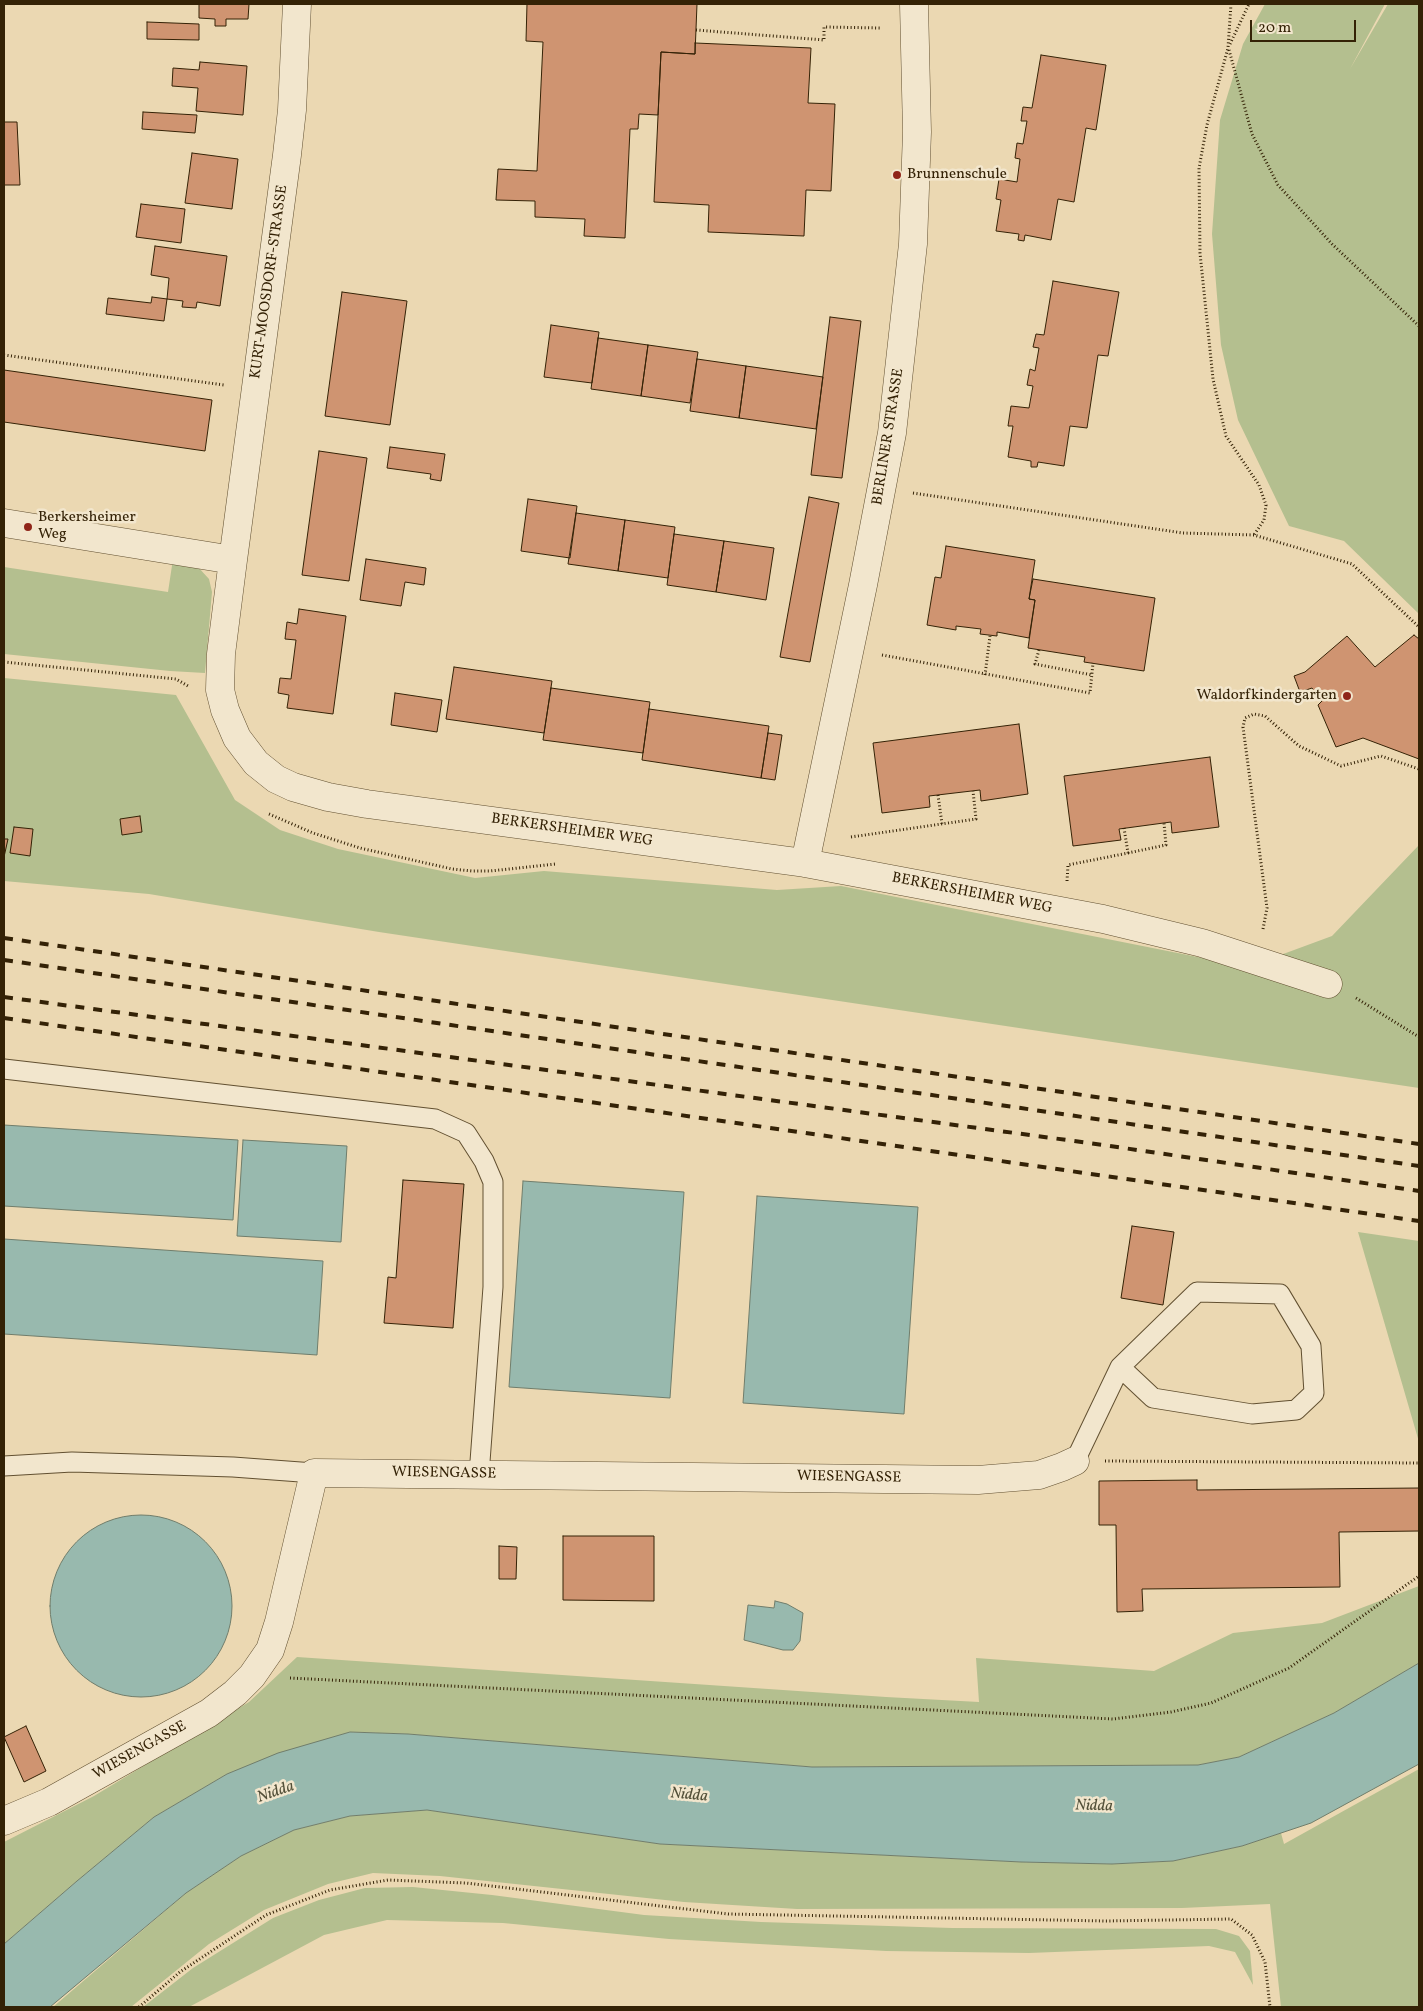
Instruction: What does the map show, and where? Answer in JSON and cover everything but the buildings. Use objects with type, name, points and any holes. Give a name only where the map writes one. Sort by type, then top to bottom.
[{"type":"street","name":"KURT-MOOSDORF-STRASSE","points":[[233,560],[287,155],[293,93],[297,4]]},
{"type":"street","name":"BERLINER STRASSE","points":[[805,863],[892,433],[913,244],[917,132],[914,16]]},
{"type":"street","points":[[4,523],[233,560]]},
{"type":"street","name":"BERKERSHEIMER WEG","points":[[233,560],[221,654],[220,690],[230,724],[237,738],[256,763],[276,779],[293,787],[367,804],[805,863],[1064,911],[1155,930],[1256,959],[1328,984]]},
{"type":"street","name":"WIESENGASSE","points":[[4,1821],[49,1802],[209,1712],[235,1693],[252,1676],[270,1650],[279,1622],[314,1473],[978,1480],[1039,1475],[1075,1461]]},
{"type":"lane","points":[[4,1069],[435,1119],[466,1133],[484,1161],[493,1182],[493,1286],[480,1475]]},
{"type":"lane","points":[[1075,1461],[1120,1368],[1197,1292],[1280,1294],[1311,1346],[1314,1393],[1296,1410],[1252,1414],[1153,1398],[1120,1368]]},
{"type":"lane","points":[[4,1466],[72,1462],[233,1467],[314,1473]]},
{"type":"path","points":[[1232,4],[1228,48],[1207,125],[1199,168],[1200,253],[1213,379],[1226,436],[1259,485],[1266,505],[1264,520],[1254,535]]},
{"type":"path","points":[[1249,4],[1228,48],[1252,134],[1278,184],[1332,244],[1419,326]]},
{"type":"path","points":[[696,30],[824,40],[824,27],[840,29],[914,16]]},
{"type":"path","points":[[4,355],[226,385]]},
{"type":"path","points":[[882,489],[1183,533],[1254,535],[1352,564],[1419,627]]},
{"type":"path","points":[[985,675],[990,636]]},
{"type":"path","points":[[850,648],[985,675],[1090,693],[1093,664]]},
{"type":"path","points":[[1038,650],[1035,664],[1092,675]]},
{"type":"path","points":[[1256,959],[1267,908],[1243,727],[1245,718],[1254,714],[1265,716],[1299,746],[1341,766],[1381,756],[1419,769]]},
{"type":"path","points":[[846,870],[851,837],[976,819],[973,791]]},
{"type":"path","points":[[938,796],[942,824]]},
{"type":"path","points":[[1064,911],[1068,865],[1166,845],[1164,823]]},
{"type":"path","points":[[1124,828],[1128,853]]},
{"type":"path","points":[[1328,984],[1370,1005],[1419,1037]]},
{"type":"path","points":[[1075,1461],[1419,1463]]},
{"type":"path","points":[[252,1676],[1113,1719],[1172,1712],[1211,1703],[1289,1668],[1419,1576]]},
{"type":"path","points":[[139,2007],[180,1972],[266,1915],[330,1890],[388,1880],[466,1883],[728,1914],[1106,1921],[1231,1919],[1252,1935],[1265,1962],[1270,2007]]},
{"type":"green space","points":[[1265,4],[1385,4],[1350,69],[1388,4],[1419,4],[1419,614],[1344,541],[1289,526],[1238,420],[1221,345],[1212,234],[1220,120],[1243,44]]},
{"type":"green space","points":[[173,559],[198,567],[209,579],[212,592],[205,673],[4,654],[4,567],[168,592]]},
{"type":"green space","points":[[4,678],[176,695],[235,800],[280,830],[338,849],[475,878],[544,871],[777,890],[841,886],[1248,967],[1332,936],[1419,845],[1419,1088],[379,932],[149,894],[4,881]]},
{"type":"green space","points":[[1358,1232],[1419,1241],[1419,1442]]},
{"type":"green space","points":[[1419,1586],[1419,1663],[1334,1713],[1239,1757],[1198,1765],[812,1767],[408,1734],[350,1732],[227,1774],[154,1817],[4,1944],[4,1842],[94,1796],[249,1702],[297,1657],[979,1702],[976,1658],[1154,1671],[1233,1633],[1322,1623]]},
{"type":"green space","points":[[1419,1769],[1419,2007],[1281,2007],[1270,1904],[1182,1908],[797,1909],[684,1902],[440,1876],[373,1873],[328,1884],[264,1910],[209,1944],[131,2007],[53,2007],[186,1893],[241,1856],[294,1830],[350,1816],[427,1810],[660,1844],[1021,1862],[1112,1864],[1173,1861],[1242,1846],[1281,1833],[1284,1844]]},
{"type":"green space","points":[[413,1887],[492,1895],[644,1915],[761,1922],[952,1928],[1216,1929],[1239,1936],[1250,1951],[1253,1985],[1235,1952],[1209,1946],[1029,1953],[886,1951],[669,1939],[503,1923],[387,1920],[324,1935],[189,2007],[143,2007],[193,1968],[273,1918],[319,1900],[365,1888]]},
{"type":"water","points":[[4,1125],[238,1140],[233,1220],[4,1206]]},
{"type":"water","points":[[243,1140],[347,1146],[341,1242],[237,1236]]},
{"type":"water","points":[[523,1181],[684,1192],[670,1398],[509,1387]]},
{"type":"water","points":[[757,1196],[918,1207],[904,1414],[743,1403]]},
{"type":"water","points":[[4,1239],[323,1261],[317,1355],[4,1334]]},
{"type":"water","points":[[150,1515],[176,1522],[192,1530],[211,1548],[225,1571],[232,1597],[232,1615],[225,1641],[217,1657],[199,1676],[192,1682],[167,1693],[150,1697],[132,1697],[106,1690],[90,1682],[65,1657],[57,1641],[52,1624],[50,1597],[57,1571],[65,1555],[90,1530],[106,1522],[123,1517]]},
{"type":"water","points":[[775,1601],[787,1604],[803,1613],[800,1641],[793,1650],[783,1650],[744,1640],[748,1605],[774,1608]]},
{"type":"water","name":"Nidda","points":[[1419,1663],[1419,1764],[1311,1823],[1242,1846],[1173,1861],[1112,1864],[1021,1862],[660,1844],[427,1810],[350,1816],[294,1830],[241,1856],[186,1893],[50,2007],[4,2007],[4,1944],[154,1817],[227,1774],[278,1753],[350,1732],[408,1734],[812,1767],[1198,1765],[1239,1757],[1334,1713]]},
{"type":"railway","points":[[4,938],[1419,1144]]},
{"type":"railway","points":[[4,960],[1419,1166]]},
{"type":"railway","points":[[4,997],[1089,1143],[1419,1191]]},
{"type":"railway","points":[[4,1018],[1419,1221]]},
{"type":"place","name":"Brunnenschule","points":[[897,175]]},
{"type":"place","name":"Berkersheimer Weg","points":[[28,527]]},
{"type":"place","name":"Waldorfkindergarten","points":[[1347,696]]}]
